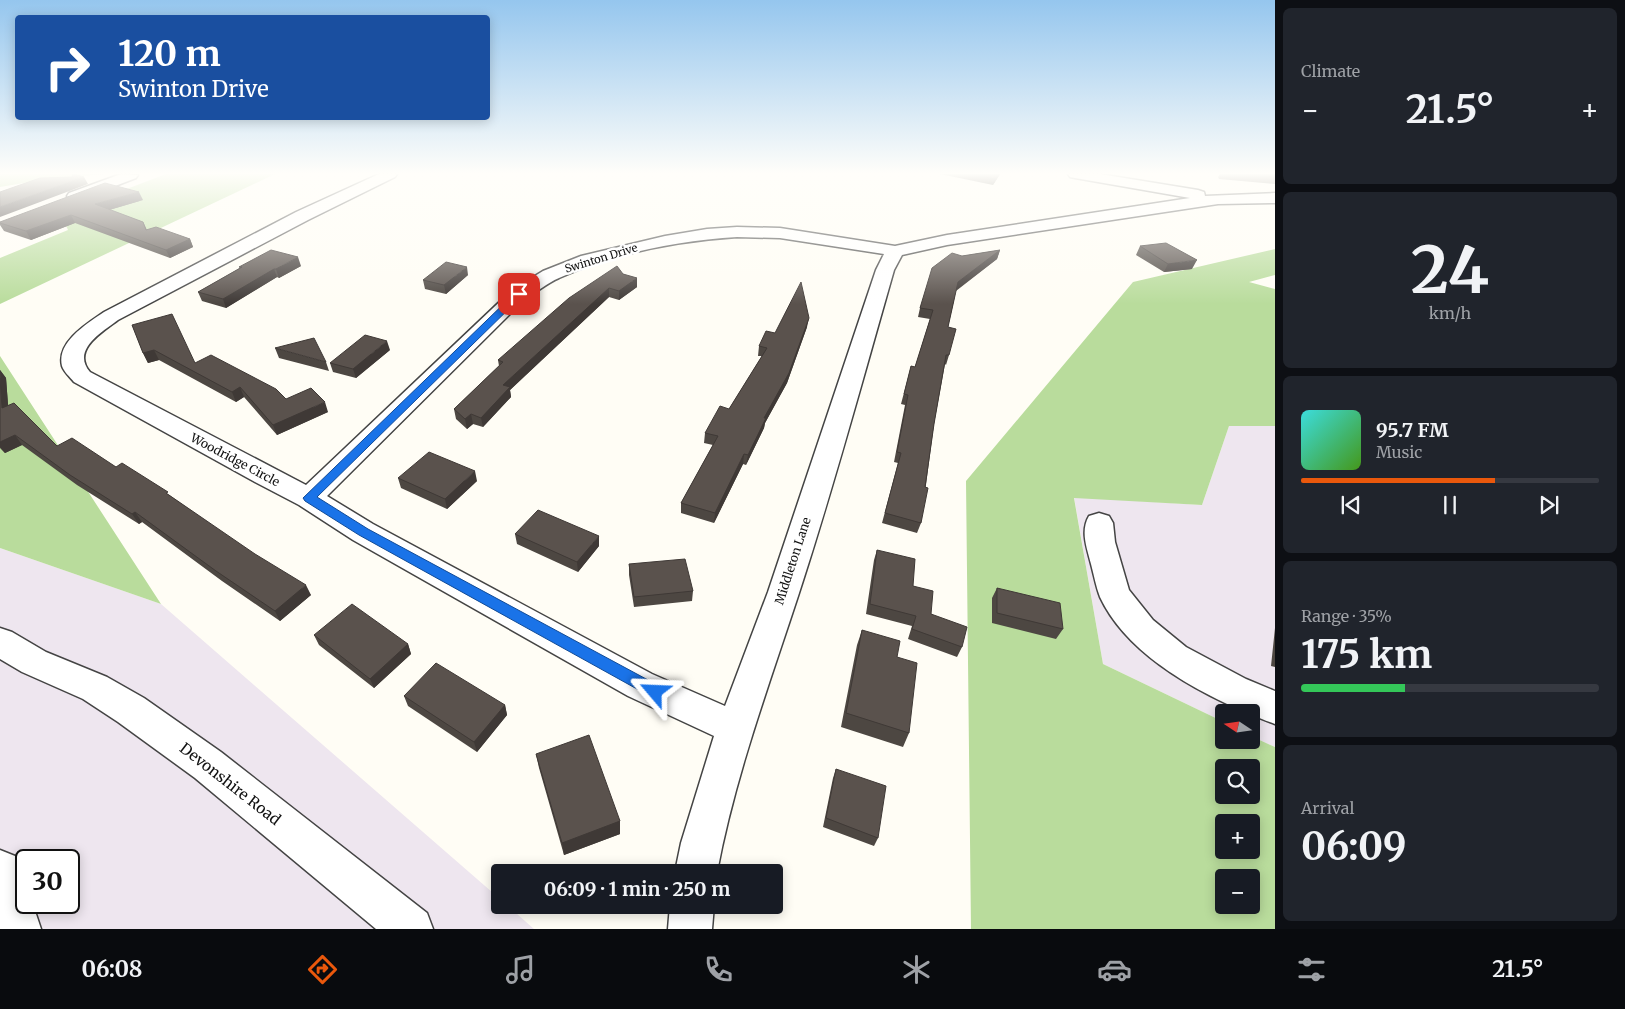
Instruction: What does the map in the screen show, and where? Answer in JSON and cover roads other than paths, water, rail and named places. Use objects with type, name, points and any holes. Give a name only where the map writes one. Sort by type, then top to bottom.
[{"type":"street","name":"Woodridge Circle","points":[[299,217],[112,316],[85,335],[77,346],[73,358],[74,368],[82,377],[264,476],[309,498],[363,532],[640,685],[735,728]]},
{"type":"street","name":"Swinton Drive","points":[[309,498],[519,294],[533,284],[566,268],[627,249],[664,240],[721,232],[788,234],[895,251],[948,240],[1097,217]]},
{"type":"street","name":"Middleton Lane","points":[[698,864],[735,728],[784,592],[885,270],[895,251]]},
{"type":"street","points":[[1100,523],[1100,542],[1115,595],[1141,630],[1174,657],[1234,690],[1275,708]]},
{"type":"street","name":"Devonshire Road","points":[[0,642],[34,662],[94,688],[131,710],[208,765],[412,929]]},
{"type":"street","points":[[0,871],[19,929]]},
{"type":"street","points":[[690,929],[691,914]]}]
